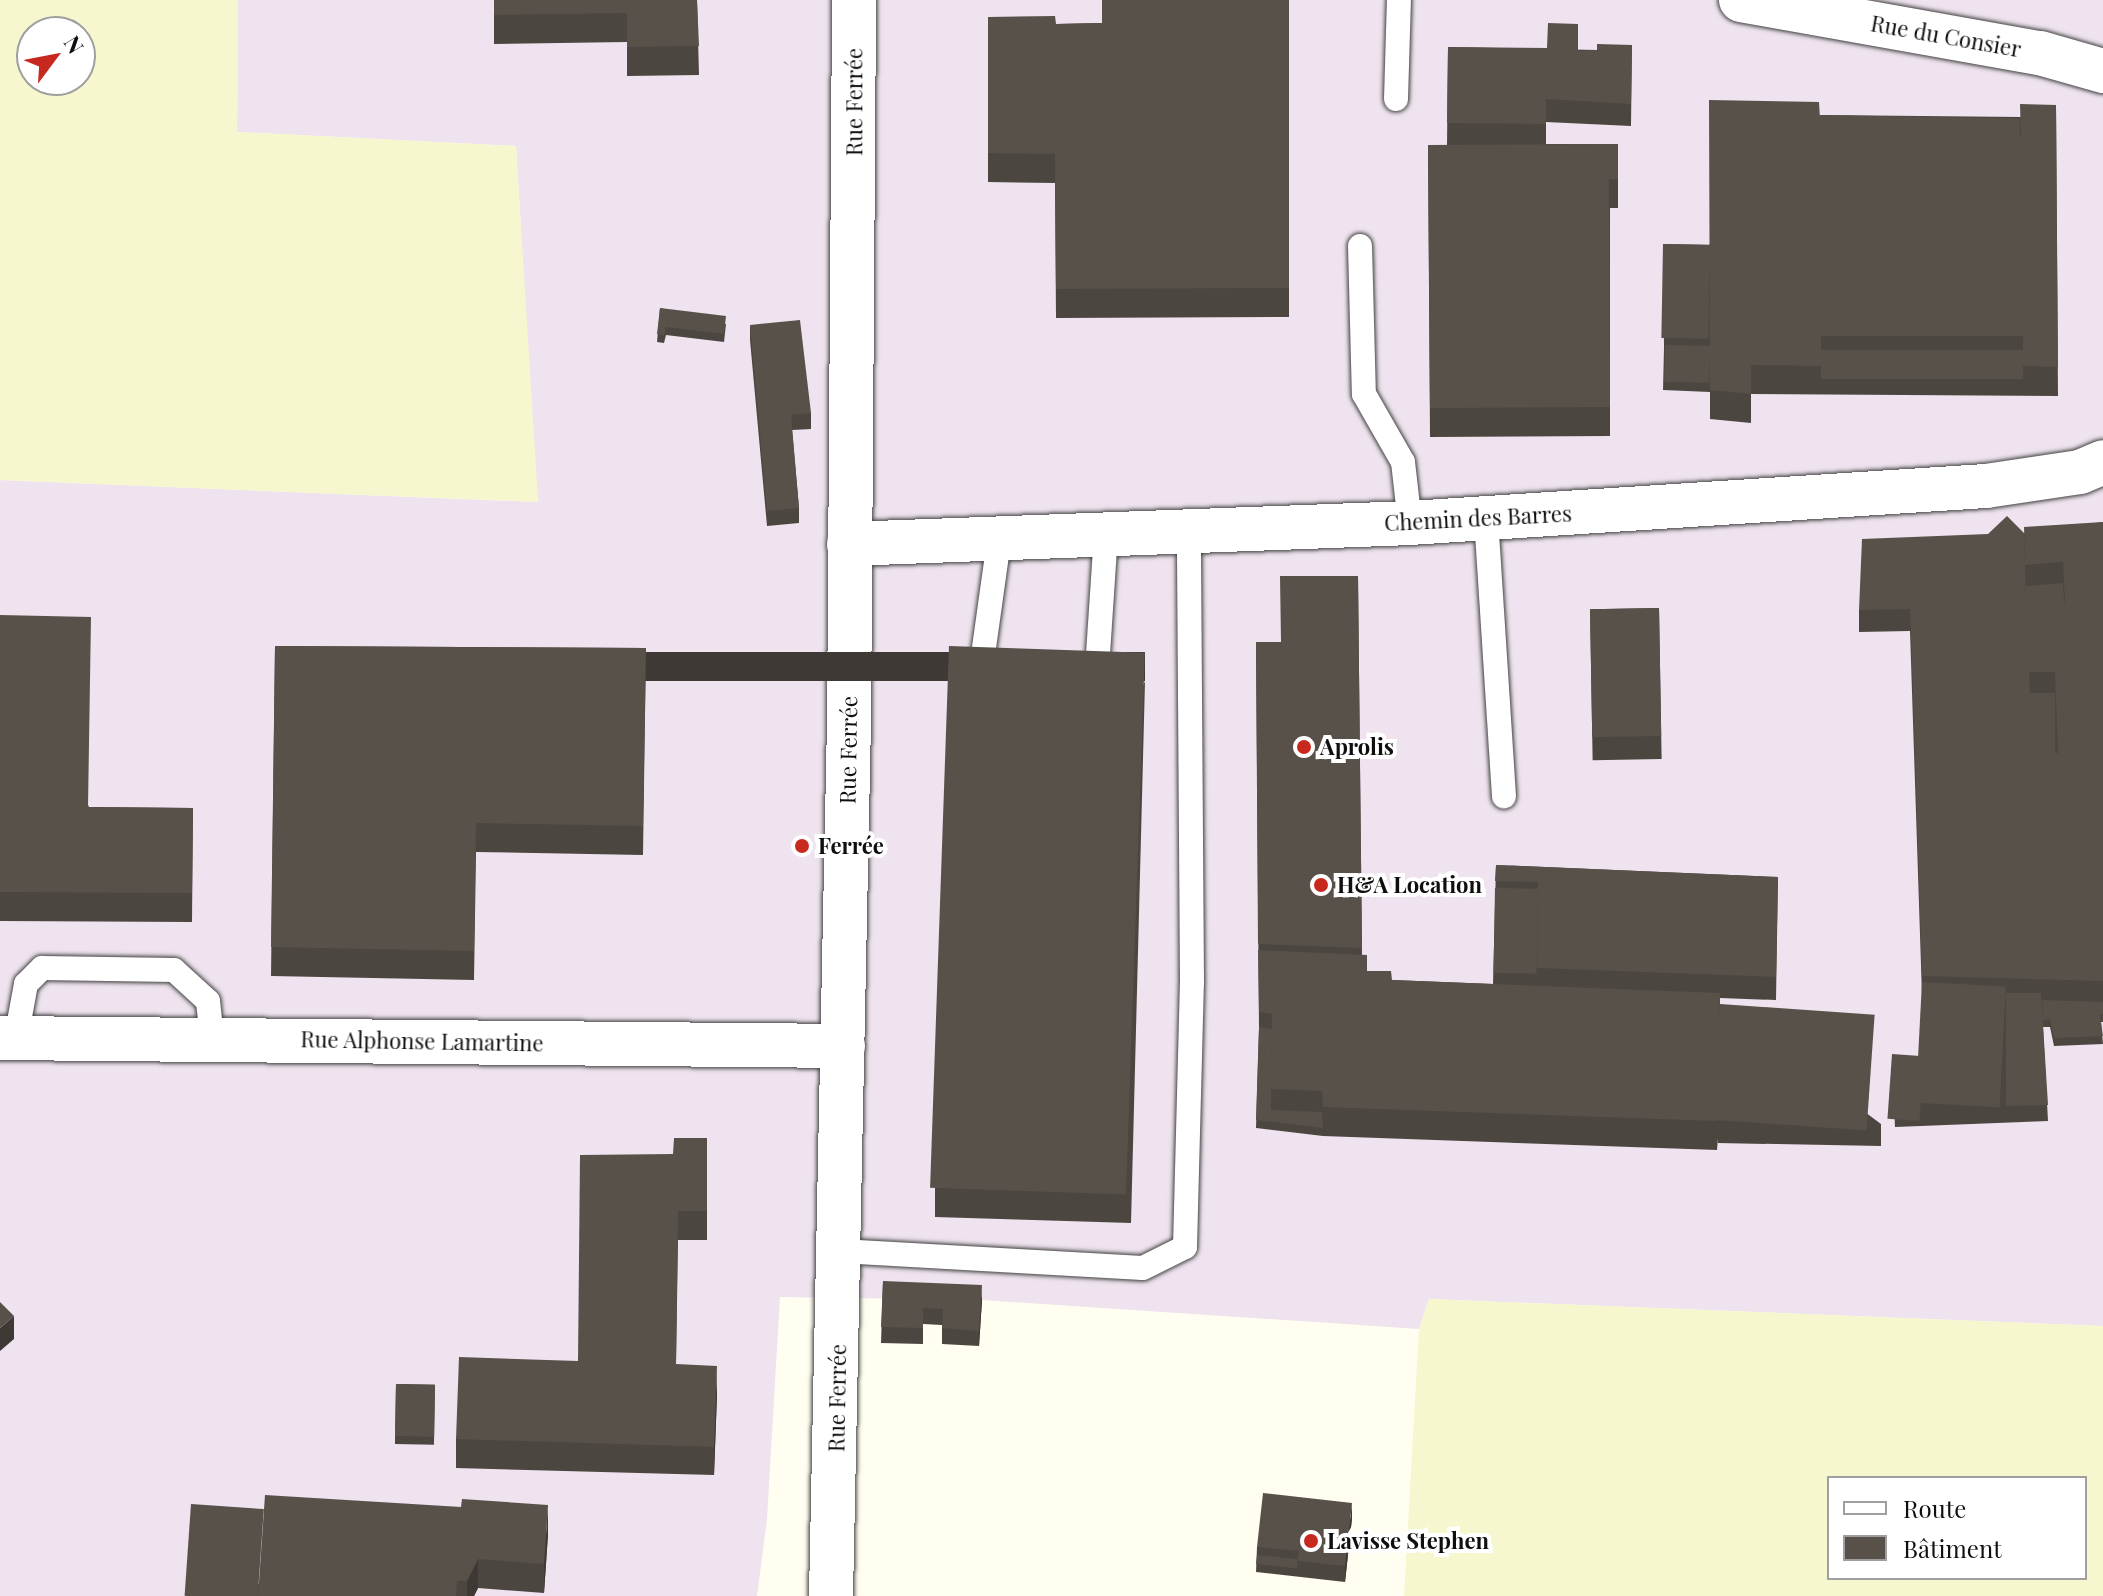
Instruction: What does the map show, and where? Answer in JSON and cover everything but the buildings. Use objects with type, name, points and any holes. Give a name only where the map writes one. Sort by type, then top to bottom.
[{"type":"street","name":"Rue Ferrée","points":[[831,1596],[843,1046],[854,0]]},
{"type":"street","name":"Rue du Consier","points":[[1741,0],[2040,53],[2103,71]]},
{"type":"street","name":"Chemin des Barres","points":[[849,544],[1410,523],[1986,486],[2080,472],[2103,462]]},
{"type":"street","name":"Rue Alphonse Lamartine","points":[[8,1038],[843,1046]]},
{"type":"lane","points":[[1396,99],[1399,0]]},
{"type":"lane","points":[[1360,246],[1364,394],[1403,462],[1410,523]]},
{"type":"lane","points":[[1486,518],[1504,796]]},
{"type":"lane","points":[[840,1251],[1143,1268],[1185,1247],[1192,982],[1189,531]]},
{"type":"lane","points":[[1098,654],[1106,535]]},
{"type":"lane","points":[[980,676],[999,540]]},
{"type":"lane","points":[[8,1038],[26,984],[42,968],[174,970],[208,1001],[212,1038]]},
{"type":"shaded area","points":[[238,0],[2103,0],[2103,1326],[1429,1299],[1419,1329],[982,1300],[780,1297],[767,1519],[757,1596],[0,1596],[0,480],[537,502],[516,146],[237,132]]},
{"type":"green space","points":[[0,0],[238,0],[237,132],[516,146],[538,502],[0,480]]},
{"type":"green space","points":[[1429,1299],[2103,1326],[2103,1596],[1404,1596],[1419,1329]]},
{"type":"place","name":"Aprolis","points":[[1304,747]]},
{"type":"place","name":"Ferrée","points":[[802,846]]},
{"type":"place","name":"H&A Location","points":[[1321,885]]},
{"type":"place","name":"Lavisse Stephen","points":[[1311,1541]]}]
